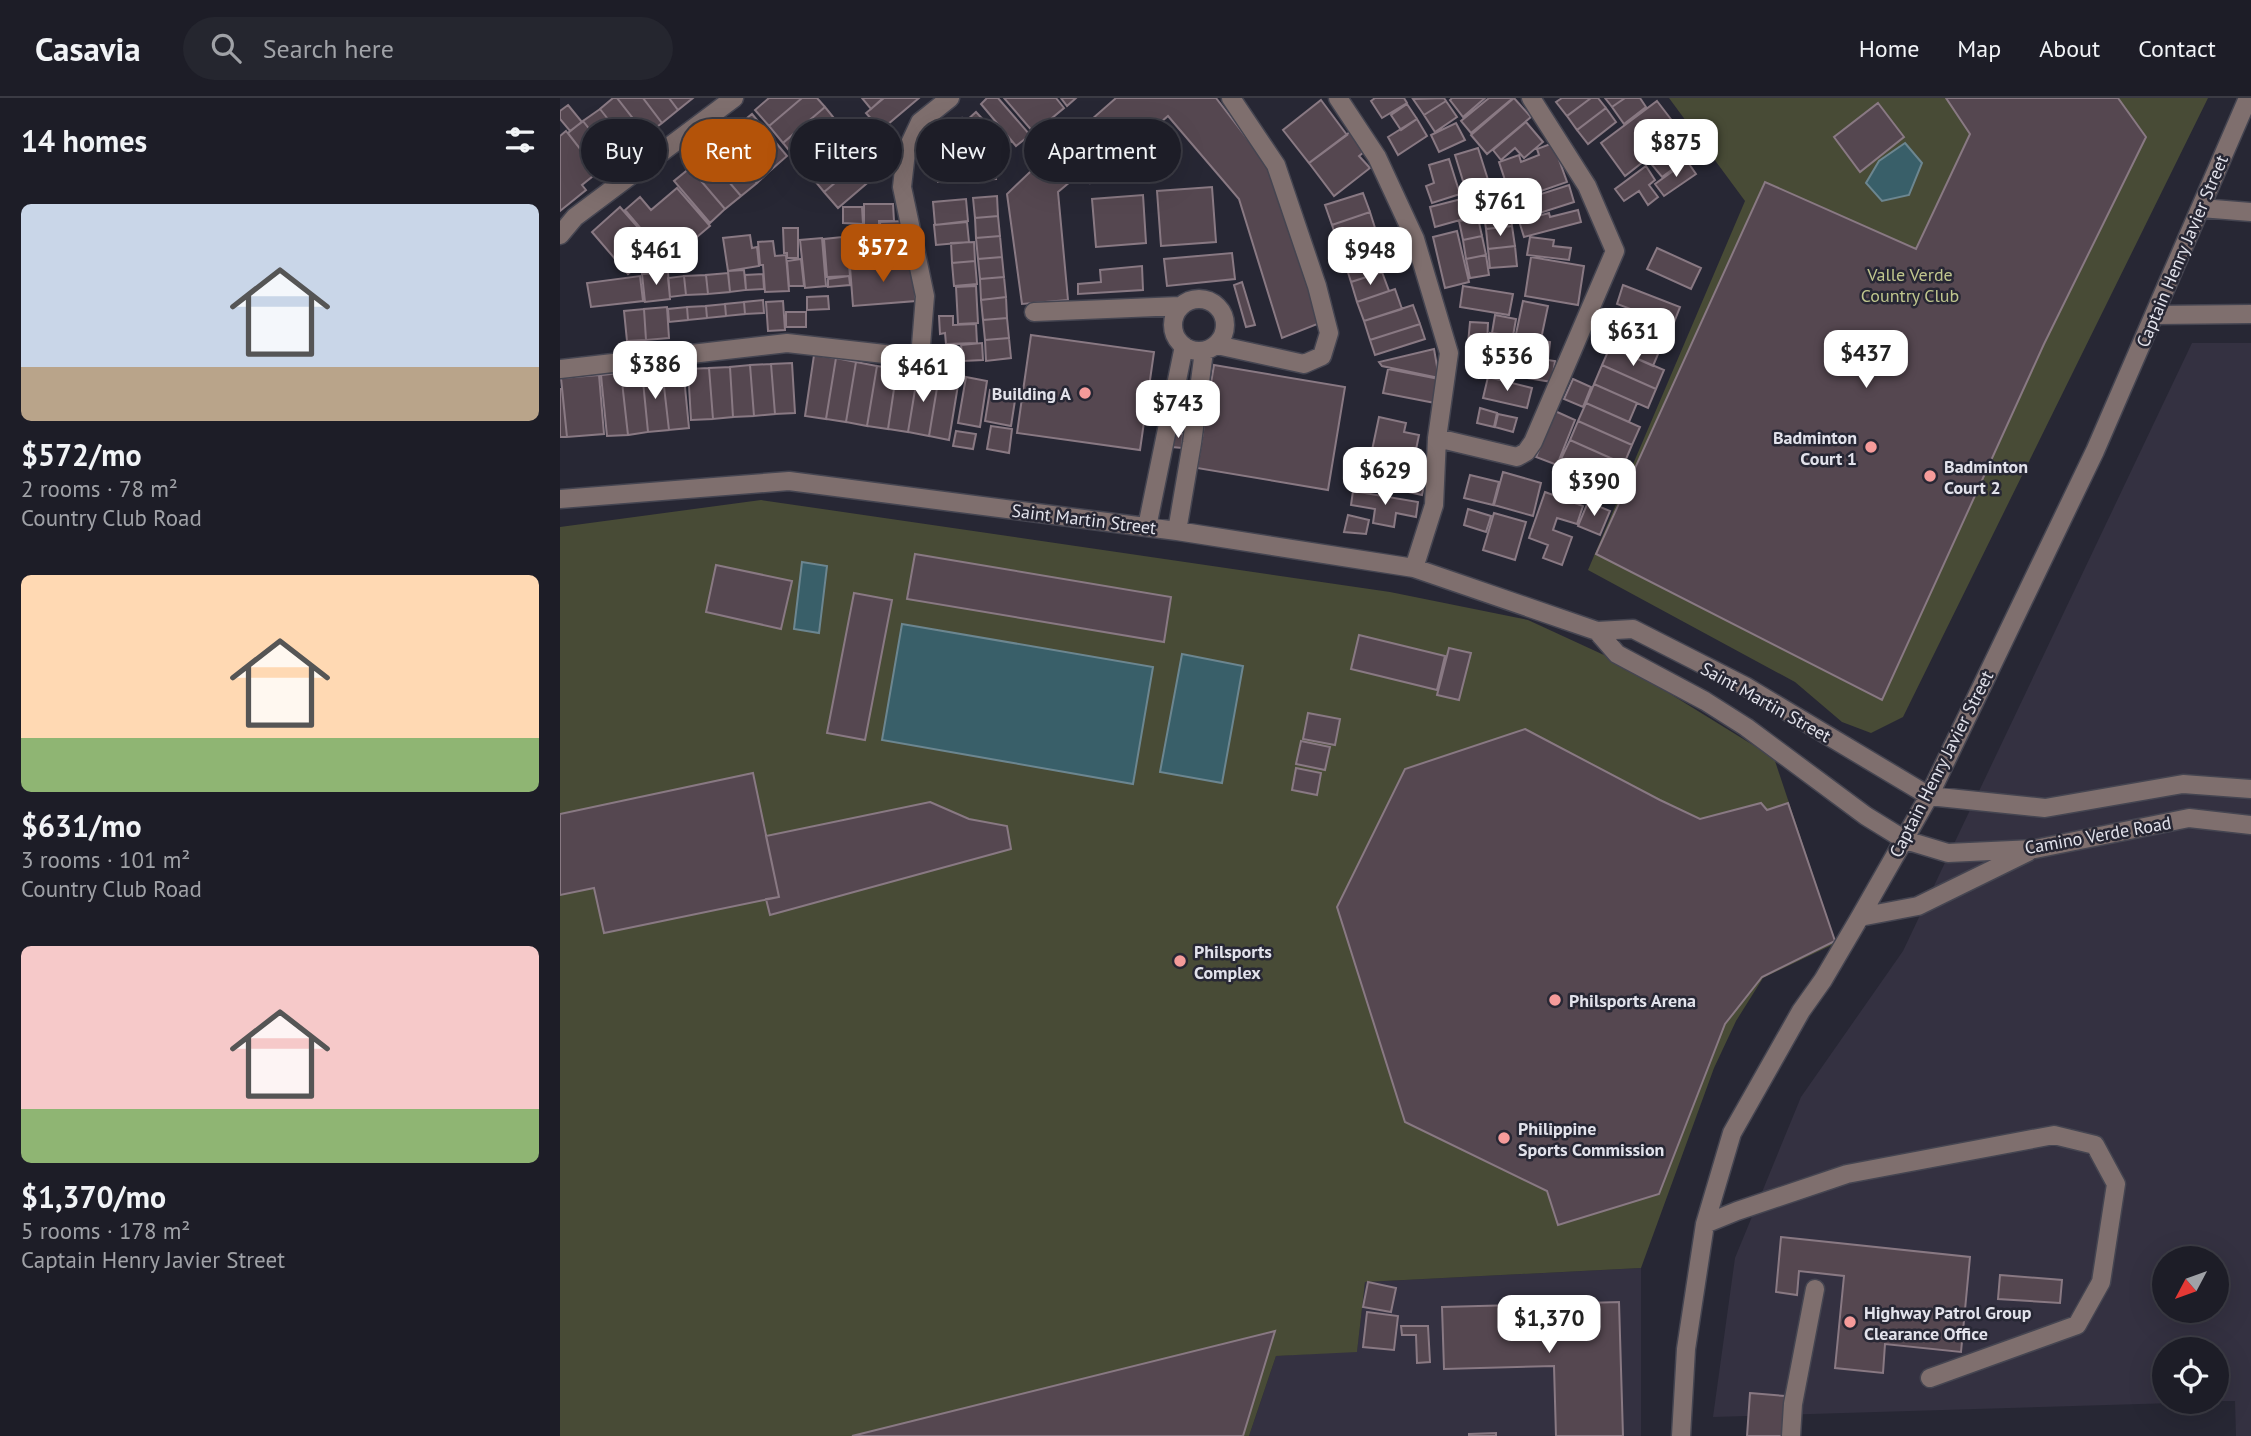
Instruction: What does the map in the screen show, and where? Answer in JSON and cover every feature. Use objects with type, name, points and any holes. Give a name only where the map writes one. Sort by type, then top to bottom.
[{"type":"street","points":[[560,235],[575,217],[734,98]]},
{"type":"street","points":[[560,369],[787,343],[920,359],[925,296],[902,187],[906,152],[920,122],[950,98]]},
{"type":"street","points":[[1180,306],[1173,319],[1174,334],[1184,346],[1193,351],[1210,348],[1304,364],[1322,356],[1329,334],[1317,286],[1276,165],[1231,98]]},
{"type":"street","points":[[1338,98],[1377,157],[1415,239],[1449,352],[1437,438],[1434,505],[1414,568]]},
{"type":"street","points":[[1437,438],[1517,457],[1526,452],[1533,442],[1615,251],[1587,186],[1531,98]]},
{"type":"street","name":"Captain Henry Javier Street","points":[[1681,1436],[1686,1349],[1705,1224],[1732,1133],[1929,796],[2095,451],[2248,98]]},
{"type":"street","points":[[2201,208],[2251,212]]},
{"type":"street","points":[[1034,312],[1180,306],[1192,299],[1206,299],[1219,306],[1225,318],[1224,333],[1210,348],[1177,531]]},
{"type":"street","points":[[2155,315],[2251,314]]},
{"type":"street","points":[[1147,527],[1184,346]]},
{"type":"street","points":[[1161,454],[1189,460]]},
{"type":"street","name":"Saint Martin Street","points":[[560,499],[789,481],[1177,531],[1414,568],[1597,631],[1633,629],[1745,686],[1929,796]]},
{"type":"street","name":"Saint Martin Street","points":[[1597,631],[1617,654],[1695,695],[1735,720],[1866,817],[1905,840]]},
{"type":"street","name":"Camino Verde Road","points":[[1929,796],[2045,808],[2183,784],[2251,789]]},
{"type":"street","name":"Camino Verde Road","points":[[1905,840],[1948,853],[2035,849],[2189,818],[2251,825]]},
{"type":"street","points":[[1860,917],[1918,906],[2035,849]]},
{"type":"street","points":[[1705,1224],[1847,1174],[2054,1135],[2095,1145],[2116,1184],[2101,1282],[2077,1325],[1930,1378]]},
{"type":"street","points":[[1791,1436],[1793,1404],[1815,1289]]},
{"type":"shaded area","points":[[2192,343],[2251,343],[2251,1436],[2236,1436],[2235,1401],[2229,1401],[2229,1337],[2152,1337],[2152,1404],[1713,1417],[1735,1258],[1801,1097],[1903,951]]},
{"type":"shaded area","points":[[1641,1268],[1641,1436],[1249,1436],[1276,1356],[1357,1351],[1365,1282]]},
{"type":"green space","name":"Valle Verde Country Club","points":[[1669,98],[2208,98],[1903,717],[1871,733],[1842,722],[1795,682],[1588,570],[1745,201]]},
{"type":"green space","name":"Philsports Complex","points":[[761,500],[1390,592],[1528,620],[1617,661],[1774,758],[1836,943],[1763,978],[1736,1021],[1714,1068],[1641,1268],[1365,1282],[1357,1352],[1276,1356],[1249,1436],[560,1436],[560,527]]},
{"type":"water","points":[[1905,143],[1922,163],[1909,195],[1882,201],[1866,183],[1879,161]]},
{"type":"water","points":[[802,562],[827,566],[819,633],[794,629]]},
{"type":"water","points":[[902,624],[1153,667],[1133,784],[882,740]]},
{"type":"water","points":[[1182,654],[1243,666],[1222,783],[1160,772]]},
{"type":"building","points":[[613,98],[617,98],[633,119],[608,119],[600,109]]},
{"type":"building","points":[[617,98],[643,98],[659,119],[633,119]]},
{"type":"building","points":[[643,98],[669,98],[678,110],[667,119],[659,119]]},
{"type":"building","points":[[669,98],[693,98],[678,110]]},
{"type":"building","points":[[769,98],[802,98],[776,120],[763,119],[755,110]]},
{"type":"building","points":[[802,98],[817,98],[825,107],[811,119],[790,119],[790,137],[783,143],[776,134],[776,120]]},
{"type":"building","points":[[862,98],[883,98],[871,109]]},
{"type":"building","points":[[884,98],[919,98],[894,119],[871,119],[866,113]]},
{"type":"building","points":[[987,98],[998,98],[1024,128],[1024,140],[1016,146],[1010,139],[1010,119],[994,119],[981,104]]},
{"type":"building","points":[[1004,98],[1056,98],[1064,108],[1051,119],[1024,119],[1024,121]]},
{"type":"building","points":[[1061,98],[1076,98],[1067,106]]},
{"type":"building","points":[[1116,98],[1216,98],[1272,171],[1325,321],[1282,338],[1239,199],[1181,131],[1181,119],[1171,119],[1168,116],[1165,119],[1092,119]]},
{"type":"building","points":[[1375,98],[1404,98],[1407,103],[1382,118],[1371,101]]},
{"type":"building","points":[[1444,98],[1446,101],[1424,115],[1413,99]]},
{"type":"building","points":[[1485,98],[1463,117],[1450,100]]},
{"type":"building","points":[[1489,98],[1513,98],[1471,133],[1461,121]]},
{"type":"building","points":[[1514,98],[1531,117],[1487,154],[1471,135]]},
{"type":"building","points":[[1562,98],[1591,98],[1567,116],[1556,102]]},
{"type":"building","points":[[1591,98],[1598,98],[1606,108],[1577,130],[1567,116]]},
{"type":"building","points":[[1605,98],[1625,98],[1612,107]]},
{"type":"building","points":[[1625,98],[1640,98],[1646,107],[1624,124],[1612,107]]},
{"type":"building","name":"Valle Verde Country Club","points":[[1946,98],[2118,98],[2146,137],[2044,344],[1882,700],[1596,554],[1765,182],[1916,249],[1970,134]]},
{"type":"building","points":[[1321,100],[1347,135],[1309,163],[1283,130]]},
{"type":"building","points":[[1446,101],[1457,117],[1435,132],[1424,115]]},
{"type":"building","points":[[1657,101],[1680,131],[1673,137],[1676,140],[1664,149],[1661,144],[1625,176],[1601,143]]},
{"type":"building","points":[[1878,103],[1904,137],[1860,172],[1834,137]]},
{"type":"building","points":[[1407,104],[1417,119],[1401,130],[1391,115]]},
{"type":"building","points":[[568,105],[581,123],[570,131],[560,119],[560,111]]},
{"type":"building","points":[[825,107],[835,119],[811,119]]},
{"type":"building","points":[[1606,108],[1616,122],[1588,144],[1577,130]]},
{"type":"building","points":[[600,109],[608,119],[586,119]]},
{"type":"building","points":[[976,112],[982,119],[968,119]]},
{"type":"building","points":[[1417,119],[1427,136],[1398,155],[1388,137]]},
{"type":"building","points":[[1526,122],[1543,142],[1524,158],[1515,148],[1501,160],[1493,150]]},
{"type":"building","points":[[581,123],[581,150],[568,133]]},
{"type":"building","points":[[1456,123],[1465,140],[1439,152],[1431,135]]},
{"type":"building","points":[[566,131],[581,150],[581,182],[586,182],[582,185],[586,190],[560,211],[560,136]]},
{"type":"building","points":[[1350,132],[1364,152],[1359,156],[1370,168],[1334,196],[1309,163]]},
{"type":"building","points":[[790,137],[790,152],[783,143]]},
{"type":"building","points":[[1681,137],[1693,154],[1662,177],[1648,160],[1651,158],[1648,155],[1658,148],[1661,153],[1669,147],[1671,149]]},
{"type":"building","points":[[776,143],[787,156],[776,166]]},
{"type":"building","points":[[1553,143],[1567,182],[1512,201],[1499,162],[1519,155],[1521,162],[1539,155],[1537,149]]},
{"type":"building","points":[[1478,148],[1490,186],[1467,194],[1455,155]]},
{"type":"building","points":[[1449,159],[1460,194],[1432,203],[1426,186],[1434,183],[1429,165]]},
{"type":"building","points":[[1687,161],[1696,174],[1664,196],[1655,184]]},
{"type":"building","points":[[1646,166],[1655,180],[1649,185],[1658,197],[1648,205],[1639,191],[1624,201],[1615,189]]},
{"type":"building","points":[[681,175],[681,182],[702,182],[725,209],[710,223],[674,181]]},
{"type":"building","points":[[1024,178],[1024,182],[1070,182],[1058,192],[1068,300],[1022,304],[1007,194]]},
{"type":"building","points":[[702,182],[729,182],[741,196],[725,209]]},
{"type":"building","points":[[729,182],[756,182],[757,183],[741,196]]},
{"type":"building","points":[[816,182],[836,182],[824,192]]},
{"type":"building","points":[[836,182],[868,182],[838,208],[824,192]]},
{"type":"building","points":[[1503,185],[1507,201],[1481,209],[1476,193]]},
{"type":"building","points":[[1569,185],[1574,202],[1518,220],[1513,203]]},
{"type":"building","points":[[1212,187],[1216,242],[1161,246],[1157,191]]},
{"type":"building","points":[[677,188],[710,226],[665,264],[656,254],[660,251],[625,210],[640,197],[651,210]]},
{"type":"building","points":[[1363,193],[1370,212],[1332,225],[1325,205]]},
{"type":"building","points":[[1143,195],[1146,243],[1096,247],[1092,199]]},
{"type":"building","points":[[997,196],[998,216],[975,218],[973,198]]},
{"type":"building","points":[[1473,196],[1478,215],[1435,227],[1430,207]]},
{"type":"building","points":[[966,199],[968,221],[935,225],[933,202]]},
{"type":"building","points":[[864,204],[893,204],[894,221],[879,221],[879,232],[860,232],[860,224],[864,224]]},
{"type":"building","points":[[620,207],[657,249],[628,274],[592,232]]},
{"type":"building","points":[[843,207],[862,207],[863,224],[843,223]]},
{"type":"building","points":[[1510,207],[1512,226],[1486,229],[1483,210]]},
{"type":"building","points":[[1578,210],[1581,222],[1524,237],[1519,221],[1549,213],[1550,217]]},
{"type":"building","points":[[1370,212],[1376,231],[1338,243],[1332,225]]},
{"type":"building","points":[[998,216],[1000,236],[976,238],[975,218]]},
{"type":"building","points":[[1478,218],[1482,236],[1463,240],[1459,221]]},
{"type":"building","points":[[904,221],[906,257],[858,261],[857,253],[844,255],[843,237],[881,234],[880,222]]},
{"type":"building","points":[[967,222],[969,242],[936,245],[934,225]]},
{"type":"building","points":[[1512,226],[1515,246],[1488,249],[1486,229]]},
{"type":"building","points":[[783,228],[798,228],[798,258],[787,258],[787,253],[784,253]]},
{"type":"building","points":[[1376,231],[1383,250],[1345,263],[1338,243]]},
{"type":"building","points":[[1457,231],[1469,282],[1445,288],[1433,237]]},
{"type":"building","points":[[750,235],[752,248],[757,247],[759,266],[728,271],[723,238]]},
{"type":"building","points":[[1000,236],[1002,257],[978,259],[976,238]]},
{"type":"building","points":[[1482,236],[1486,255],[1466,259],[1463,240]]},
{"type":"building","points":[[842,237],[844,255],[848,254],[850,276],[827,277],[824,239]]},
{"type":"building","points":[[1530,237],[1554,240],[1553,246],[1571,248],[1569,260],[1527,255]]},
{"type":"building","points":[[822,238],[826,286],[805,288],[800,240]]},
{"type":"building","points":[[773,241],[775,256],[786,255],[789,291],[765,292],[758,242]]},
{"type":"building","points":[[974,242],[975,261],[952,263],[951,243]]},
{"type":"building","points":[[1397,246],[1403,265],[1351,282],[1345,263]]},
{"type":"building","points":[[1515,246],[1517,266],[1490,268],[1488,249]]},
{"type":"building","points":[[1657,248],[1701,268],[1691,289],[1647,269]]},
{"type":"building","points":[[1232,253],[1235,279],[1167,286],[1164,259]]},
{"type":"building","points":[[1486,255],[1489,275],[1470,278],[1466,259]]},
{"type":"building","points":[[1002,257],[1004,277],[980,279],[978,259]]},
{"type":"building","points":[[1531,257],[1584,266],[1578,305],[1525,296]]},
{"type":"building","points":[[801,259],[804,286],[789,286],[787,261]]},
{"type":"building","points":[[975,261],[977,284],[954,286],[952,263]]},
{"type":"building","points":[[912,262],[916,301],[853,306],[850,267]]},
{"type":"building","points":[[1142,266],[1143,290],[1078,294],[1078,284],[1101,282],[1100,270]]},
{"type":"building","points":[[744,270],[746,290],[730,292],[728,271]]},
{"type":"building","points":[[668,272],[670,299],[645,302],[642,274]]},
{"type":"building","points":[[1382,272],[1389,291],[1357,302],[1351,282]]},
{"type":"building","points":[[728,273],[730,292],[708,294],[706,275]]},
{"type":"building","points":[[763,274],[764,289],[746,290],[745,275]]},
{"type":"building","points":[[706,275],[708,294],[686,295],[684,276]]},
{"type":"building","points":[[640,276],[643,301],[591,307],[587,283]]},
{"type":"building","points":[[684,276],[686,295],[670,297],[668,278]]},
{"type":"building","points":[[849,276],[850,285],[828,287],[828,279]]},
{"type":"building","points":[[1004,277],[1006,297],[981,300],[980,279]]},
{"type":"building","points":[[1242,282],[1255,325],[1246,327],[1234,285]]},
{"type":"building","points":[[1623,285],[1680,307],[1673,325],[1617,304]]},
{"type":"building","points":[[976,286],[978,323],[958,324],[956,287]]},
{"type":"building","points":[[1463,286],[1513,294],[1509,315],[1460,307]]},
{"type":"building","points":[[1395,289],[1402,309],[1364,321],[1357,302]]},
{"type":"building","points":[[828,296],[829,309],[807,310],[807,297]]},
{"type":"building","points":[[1006,297],[1007,318],[983,320],[981,300]]},
{"type":"building","points":[[763,300],[764,313],[745,314],[744,302]]},
{"type":"building","points":[[783,301],[785,330],[768,331],[766,302]]},
{"type":"building","points":[[1523,301],[1548,306],[1541,339],[1516,334]]},
{"type":"building","points":[[744,302],[745,314],[726,316],[725,304]]},
{"type":"building","points":[[725,304],[726,316],[707,318],[706,306]]},
{"type":"building","points":[[1413,305],[1420,324],[1370,340],[1364,321]]},
{"type":"building","points":[[706,306],[707,318],[688,320],[687,307]]},
{"type":"building","points":[[667,307],[669,338],[646,340],[644,309]]},
{"type":"building","points":[[687,307],[688,320],[669,322],[668,309]]},
{"type":"building","points":[[644,309],[646,340],[627,341],[624,311]]},
{"type":"building","points":[[786,312],[806,312],[806,327],[786,327]]},
{"type":"building","points":[[1495,315],[1516,319],[1513,336],[1492,333]]},
{"type":"building","points":[[939,316],[953,316],[953,325],[976,324],[977,343],[946,344],[945,333],[940,334]]},
{"type":"building","points":[[1007,318],[1009,338],[985,340],[983,320]]},
{"type":"building","points":[[1647,318],[1672,328],[1665,347],[1639,336]]},
{"type":"building","points":[[1470,322],[1488,323],[1487,346],[1468,344]]},
{"type":"building","points":[[1602,322],[1615,328],[1608,345],[1594,339]]},
{"type":"building","points":[[1420,324],[1425,339],[1375,355],[1370,340]]},
{"type":"building","points":[[1618,328],[1661,347],[1653,366],[1610,347]]},
{"type":"building","points":[[1490,333],[1513,337],[1510,354],[1487,350]]},
{"type":"building","name":"Building A","points":[[1031,335],[1154,352],[1140,450],[1017,433]]},
{"type":"building","points":[[1515,336],[1550,342],[1548,360],[1512,355]]},
{"type":"building","points":[[1009,338],[1011,358],[986,361],[985,340]]},
{"type":"building","points":[[982,343],[983,360],[963,361],[961,345]]},
{"type":"building","points":[[1610,347],[1664,370],[1656,389],[1602,365]]},
{"type":"building","points":[[1434,349],[1439,378],[1382,366],[1379,362]]},
{"type":"building","points":[[1485,351],[1555,361],[1552,382],[1482,371]]},
{"type":"building","points":[[814,355],[836,358],[826,419],[805,416]]},
{"type":"building","points":[[836,358],[856,362],[846,422],[826,419]]},
{"type":"building","points":[[856,362],[877,366],[867,426],[846,422]]},
{"type":"building","points":[[792,363],[795,413],[775,414],[771,364]]},
{"type":"building","points":[[771,364],[775,414],[754,416],[750,365]]},
{"type":"building","points":[[750,365],[754,416],[733,417],[730,367]]},
{"type":"building","points":[[1214,365],[1345,387],[1328,490],[1197,468]]},
{"type":"building","points":[[1602,365],[1656,389],[1648,408],[1594,384]]},
{"type":"building","points":[[877,366],[897,369],[888,429],[867,426]]},
{"type":"building","points":[[683,367],[689,428],[669,430],[662,369]]},
{"type":"building","points":[[730,367],[733,417],[713,419],[709,368]]},
{"type":"building","points":[[709,368],[713,419],[691,420],[688,369]]},
{"type":"building","points":[[662,369],[669,430],[648,432],[642,371]]},
{"type":"building","points":[[897,369],[918,372],[908,432],[888,429]]},
{"type":"building","points":[[1388,369],[1439,379],[1435,403],[1383,393]]},
{"type":"building","points":[[642,371],[648,432],[628,435],[621,373]]},
{"type":"building","points":[[918,372],[939,376],[929,436],[908,432]]},
{"type":"building","points":[[621,373],[628,435],[607,436],[601,375]]},
{"type":"building","points":[[599,375],[604,434],[567,437],[561,378]]},
{"type":"building","points":[[939,376],[959,379],[949,440],[929,436]]},
{"type":"building","points":[[966,377],[987,381],[980,427],[958,423]]},
{"type":"building","points":[[1488,377],[1532,388],[1527,408],[1483,398]]},
{"type":"building","points":[[1573,379],[1591,387],[1583,407],[1564,399]]},
{"type":"building","points":[[1594,384],[1637,403],[1629,422],[1586,403]]},
{"type":"building","points":[[562,389],[567,437],[560,437]]},
{"type":"building","points":[[990,390],[1016,394],[1011,426],[985,421]]},
{"type":"building","points":[[1586,403],[1640,427],[1632,445],[1578,421]]},
{"type":"building","points":[[1480,408],[1497,413],[1494,427],[1477,423]]},
{"type":"building","points":[[1555,411],[1575,420],[1557,465],[1536,457]]},
{"type":"building","points":[[1498,414],[1517,418],[1513,432],[1495,427]]},
{"type":"building","points":[[1379,417],[1406,423],[1404,432],[1419,435],[1413,464],[1371,455]]},
{"type":"building","points":[[1578,421],[1632,445],[1624,464],[1570,440]]},
{"type":"building","points":[[991,426],[1012,429],[1009,453],[987,449]]},
{"type":"building","points":[[956,431],[976,434],[973,449],[953,446]]},
{"type":"building","points":[[1173,433],[1183,434],[1182,448],[1172,447]]},
{"type":"building","points":[[1570,440],[1624,464],[1616,482],[1561,459]]},
{"type":"building","points":[[1364,457],[1427,471],[1422,495],[1359,481]]},
{"type":"building","points":[[1561,459],[1616,482],[1608,501],[1554,477]]},
{"type":"building","points":[[1503,472],[1541,483],[1533,516],[1494,505]]},
{"type":"building","points":[[1470,475],[1499,482],[1493,505],[1464,498]]},
{"type":"building","points":[[1353,491],[1418,502],[1416,517],[1396,513],[1394,527],[1373,523],[1375,509],[1351,505]]},
{"type":"building","points":[[1545,492],[1583,506],[1577,524],[1557,518],[1553,530],[1572,537],[1562,565],[1543,558],[1548,545],[1529,538]]},
{"type":"building","points":[[1588,502],[1610,511],[1600,535],[1578,526]]},
{"type":"building","points":[[1468,509],[1491,516],[1486,532],[1464,525]]},
{"type":"building","points":[[1494,513],[1526,522],[1515,560],[1483,550]]},
{"type":"building","points":[[1348,515],[1369,520],[1366,534],[1344,532]]},
{"type":"building","points":[[915,554],[1171,597],[1164,642],[907,599]]},
{"type":"building","points":[[716,565],[792,581],[781,629],[706,612]]},
{"type":"building","points":[[854,593],[892,600],[865,740],[827,733]]},
{"type":"building","points":[[1359,635],[1445,656],[1437,690],[1351,669]]},
{"type":"building","points":[[1449,648],[1471,653],[1459,700],[1437,695]]},
{"type":"building","points":[[1308,713],[1340,719],[1335,745],[1303,739]]},
{"type":"building","name":"Philsports Arena","points":[[1525,729],[1700,819],[1761,803],[1767,810],[1788,803],[1835,941],[1762,977],[1725,1024],[1659,1194],[1558,1225],[1547,1191],[1405,1122],[1337,907],[1405,769]]},
{"type":"building","points":[[1301,741],[1330,747],[1325,770],[1296,764]]},
{"type":"building","points":[[1296,768],[1321,773],[1317,795],[1292,790]]},
{"type":"building","points":[[753,773],[779,897],[604,933],[594,888],[560,895],[560,814]]},
{"type":"building","points":[[930,802],[969,819],[1007,826],[1011,849],[770,915],[766,899],[779,897],[766,836]]},
{"type":"building","points":[[1781,1237],[1970,1257],[1961,1352],[1885,1344],[1883,1373],[1835,1368],[1844,1276],[1799,1271],[1797,1295],[1776,1292]]},
{"type":"building","points":[[2000,1275],[2062,1280],[2060,1303],[1998,1299]]},
{"type":"building","points":[[1368,1282],[1396,1288],[1391,1312],[1363,1307]]},
{"type":"building","points":[[1619,1302],[1623,1436],[1556,1436],[1554,1366],[1444,1369],[1442,1307]]},
{"type":"building","points":[[1367,1312],[1398,1316],[1394,1350],[1363,1347]]},
{"type":"building","points":[[1401,1326],[1428,1326],[1430,1362],[1417,1363],[1416,1335],[1402,1335]]},
{"type":"building","points":[[1275,1331],[1243,1436],[852,1436]]},
{"type":"building","points":[[1750,1393],[1785,1396],[1782,1436],[1747,1436]]},
{"type":"building","points":[[1496,1433],[1496,1436],[1469,1436],[1469,1434]]},
{"type":"place","name":"Building A","points":[[1085,393]]},
{"type":"place","name":"Badminton Court 1","points":[[1871,447]]},
{"type":"place","name":"Badminton Court 2","points":[[1930,476]]},
{"type":"place","name":"Philsports Complex","points":[[1180,961]]},
{"type":"place","name":"Philsports Arena","points":[[1555,1000]]},
{"type":"place","name":"Philippine Sports Commission","points":[[1504,1138]]},
{"type":"place","name":"Highway Patrol Group Clearance Office","points":[[1850,1322]]}]
